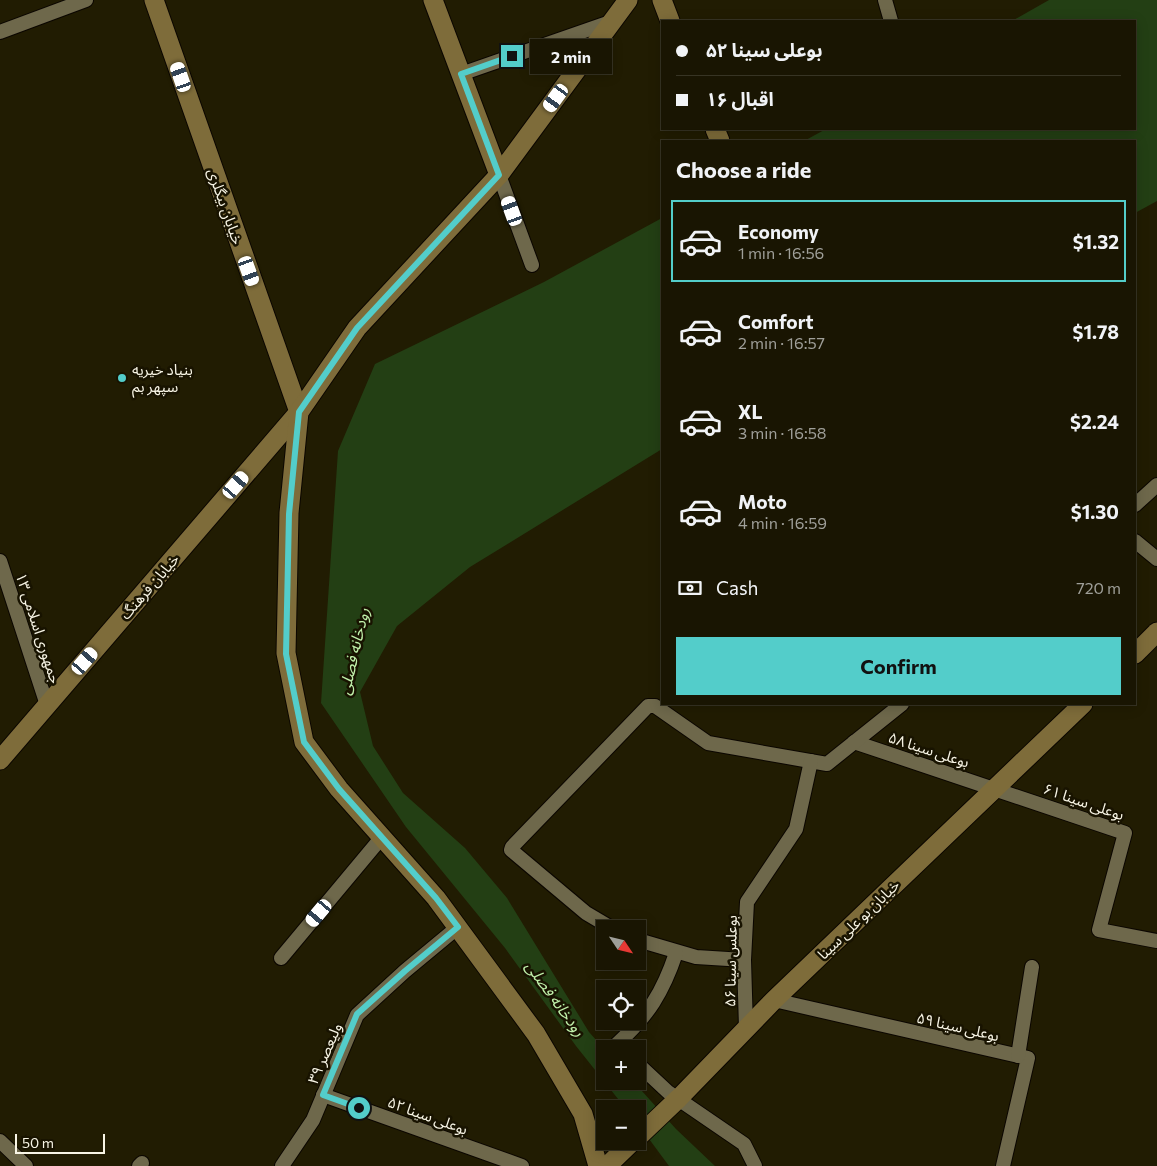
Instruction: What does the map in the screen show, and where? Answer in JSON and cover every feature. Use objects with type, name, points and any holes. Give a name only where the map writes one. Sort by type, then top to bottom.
[{"type":"street","points":[[0,32],[86,0]]},
{"type":"street","name":"خیابان بیگلری","points":[[154,0],[299,412]]},
{"type":"street","points":[[433,0],[532,265]]},
{"type":"street","name":"خیابان فرهنگ","points":[[0,760],[299,412],[357,328],[499,175],[628,0]]},
{"type":"street","points":[[662,0],[670,20]]},
{"type":"street","points":[[885,0],[891,20]]},
{"type":"street","points":[[461,74],[613,21]]},
{"type":"street","points":[[299,412],[289,514],[286,654],[304,742],[339,789],[436,898],[536,1034],[583,1114],[598,1166]]},
{"type":"street","points":[[1136,504],[1157,484]]},
{"type":"street","points":[[1136,542],[1157,559]]},
{"type":"street","name":"جمهوری اسلامی ۱۳","points":[[0,561],[47,705]]},
{"type":"street","points":[[1144,652],[1157,632]]},
{"type":"street","points":[[599,920],[578,907],[511,850],[648,706],[655,706],[708,743],[827,764],[901,705]]},
{"type":"street","name":"خیابان بو علی سینا","points":[[646,1129],[774,1000],[1082,705]]},
{"type":"street","name":"بوعلی سینا ۵۸","points":[[854,742],[994,788]]},
{"type":"street","name":"بوعلس سینا ۵۶","points":[[746,1028],[744,960],[747,902],[796,829],[811,761]]},
{"type":"street","name":"بوعلی سینا ۶۱","points":[[994,788],[1125,833],[1098,930],[1157,941]]},
{"type":"street","points":[[281,958],[382,837]]},
{"type":"street","name":"ولیعصر ۳۹","points":[[282,1166],[313,1120],[357,1014],[458,927]]},
{"type":"street","points":[[646,943],[676,952],[725,960],[744,960]]},
{"type":"street","points":[[622,1040],[638,1026],[654,1004],[668,979],[676,952]]},
{"type":"street","points":[[1003,1166],[1028,1058],[1018,1056],[1032,967]]},
{"type":"street","name":"بوعلی سینا ۵۹","points":[[774,1000],[1018,1056]]},
{"type":"street","points":[[646,1071],[668,1092],[744,1144],[755,1166]]},
{"type":"street","name":"بوعلی سینا ۵۲","points":[[323,1095],[522,1166]]},
{"type":"street","points":[[0,1141],[26,1166]]},
{"type":"street","points":[[607,1166],[624,1150]]},
{"type":"water","points":[[1049,0],[1157,0],[1157,201],[1136,212],[1136,140],[806,140],[824,130],[1136,130],[1136,20],[1014,20]]},
{"type":"water","name":"رودخانه فصلی","points":[[661,219],[661,450],[470,567],[397,626],[360,692],[373,746],[403,793],[465,848],[507,898],[589,1032],[596,1040],[596,1071],[505,948],[406,827],[321,703],[338,451],[375,364],[544,282]]},
{"type":"water","points":[[611,1090],[641,1090],[676,1129],[715,1166],[669,1166],[646,1135],[646,1100],[619,1100]]},
{"type":"place","name":"بنیاد خیریه سپهر بم","points":[[122,378]]},
{"type":"route","points":[[359,1108],[323,1095],[357,1014],[458,927],[436,898],[339,789],[304,742],[286,654],[289,514],[299,412],[357,328],[499,175],[461,74],[512,56]]}]
